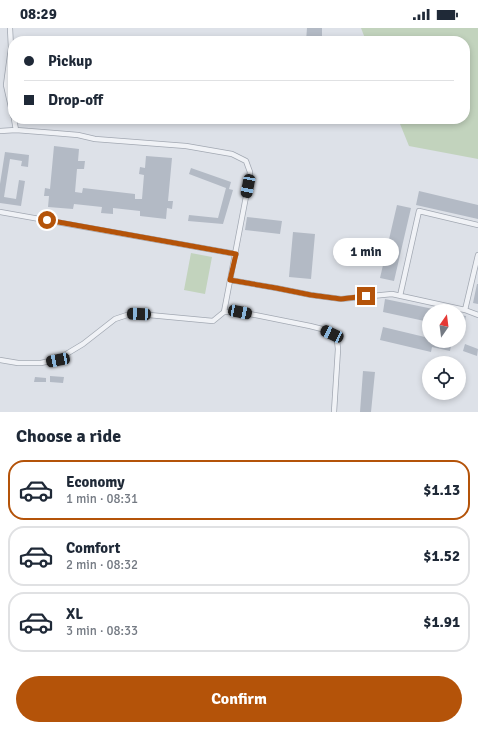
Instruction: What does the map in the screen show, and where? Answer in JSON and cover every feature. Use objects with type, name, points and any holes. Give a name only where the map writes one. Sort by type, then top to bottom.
[{"type":"lane","points":[[8,70],[6,85],[8,94]]},
{"type":"lane","points":[[14,124],[16,130]]},
{"type":"lane","points":[[0,131],[16,130],[78,135],[95,139],[186,146],[232,154],[246,161],[250,172],[248,186],[224,312]]},
{"type":"lane","points":[[400,296],[419,211],[478,225]]},
{"type":"lane","points":[[0,212],[236,254]]},
{"type":"lane","points":[[466,306],[478,255]]},
{"type":"lane","points":[[230,280],[341,299],[392,294],[437,304]]},
{"type":"lane","points":[[466,310],[478,314]]},
{"type":"lane","points":[[0,360],[18,363],[41,363],[58,360],[83,344],[115,319],[130,314],[213,321],[224,312],[240,312],[310,326],[322,329],[332,334],[337,340],[338,349],[334,412]]},
{"type":"green space","points":[[361,28],[478,28],[478,159],[409,146],[400,124],[470,124],[470,36],[364,36]]},
{"type":"green space","points":[[191,253],[212,257],[205,294],[184,290]]},
{"type":"building","points":[[307,28],[322,28],[322,36],[306,36]]},
{"type":"building","points":[[54,146],[79,149],[78,161],[85,161],[84,169],[77,169],[75,192],[82,193],[83,188],[135,194],[135,199],[142,199],[144,175],[139,174],[140,167],[145,168],[146,156],[172,158],[168,201],[173,201],[172,209],[167,208],[166,219],[140,216],[140,211],[113,208],[113,214],[101,213],[102,207],[74,204],[73,209],[48,207],[49,196],[44,196],[45,188],[50,189]]},
{"type":"building","points":[[5,152],[29,155],[28,167],[21,166],[22,161],[10,159],[4,197],[16,199],[19,180],[25,181],[21,206],[0,203],[0,184]]},
{"type":"building","points":[[191,168],[231,182],[229,189],[233,190],[223,224],[188,221],[189,215],[218,218],[226,188],[189,174]]},
{"type":"building","points":[[419,191],[478,205],[478,219],[416,205]]},
{"type":"building","points":[[397,205],[411,208],[394,281],[380,278]]},
{"type":"building","points":[[247,217],[282,221],[280,234],[245,230]]},
{"type":"building","points":[[293,232],[315,234],[311,279],[289,277]]},
{"type":"building","points":[[478,284],[478,304],[473,303]]},
{"type":"building","points":[[385,299],[422,307],[422,320],[383,312]]},
{"type":"building","points":[[383,327],[422,336],[422,348],[432,348],[431,352],[380,340]]},
{"type":"building","points":[[466,344],[478,349],[477,356],[463,351],[464,348],[466,348]]},
{"type":"building","points":[[436,348],[451,348],[450,351]]},
{"type":"building","points":[[363,371],[375,372],[371,412],[360,412]]},
{"type":"building","points":[[50,376],[64,377],[63,383],[50,382]]},
{"type":"building","points":[[35,377],[46,378],[46,382],[34,382]]},
{"type":"route","points":[[47,220],[236,254],[230,280],[341,299],[366,296]]}]
